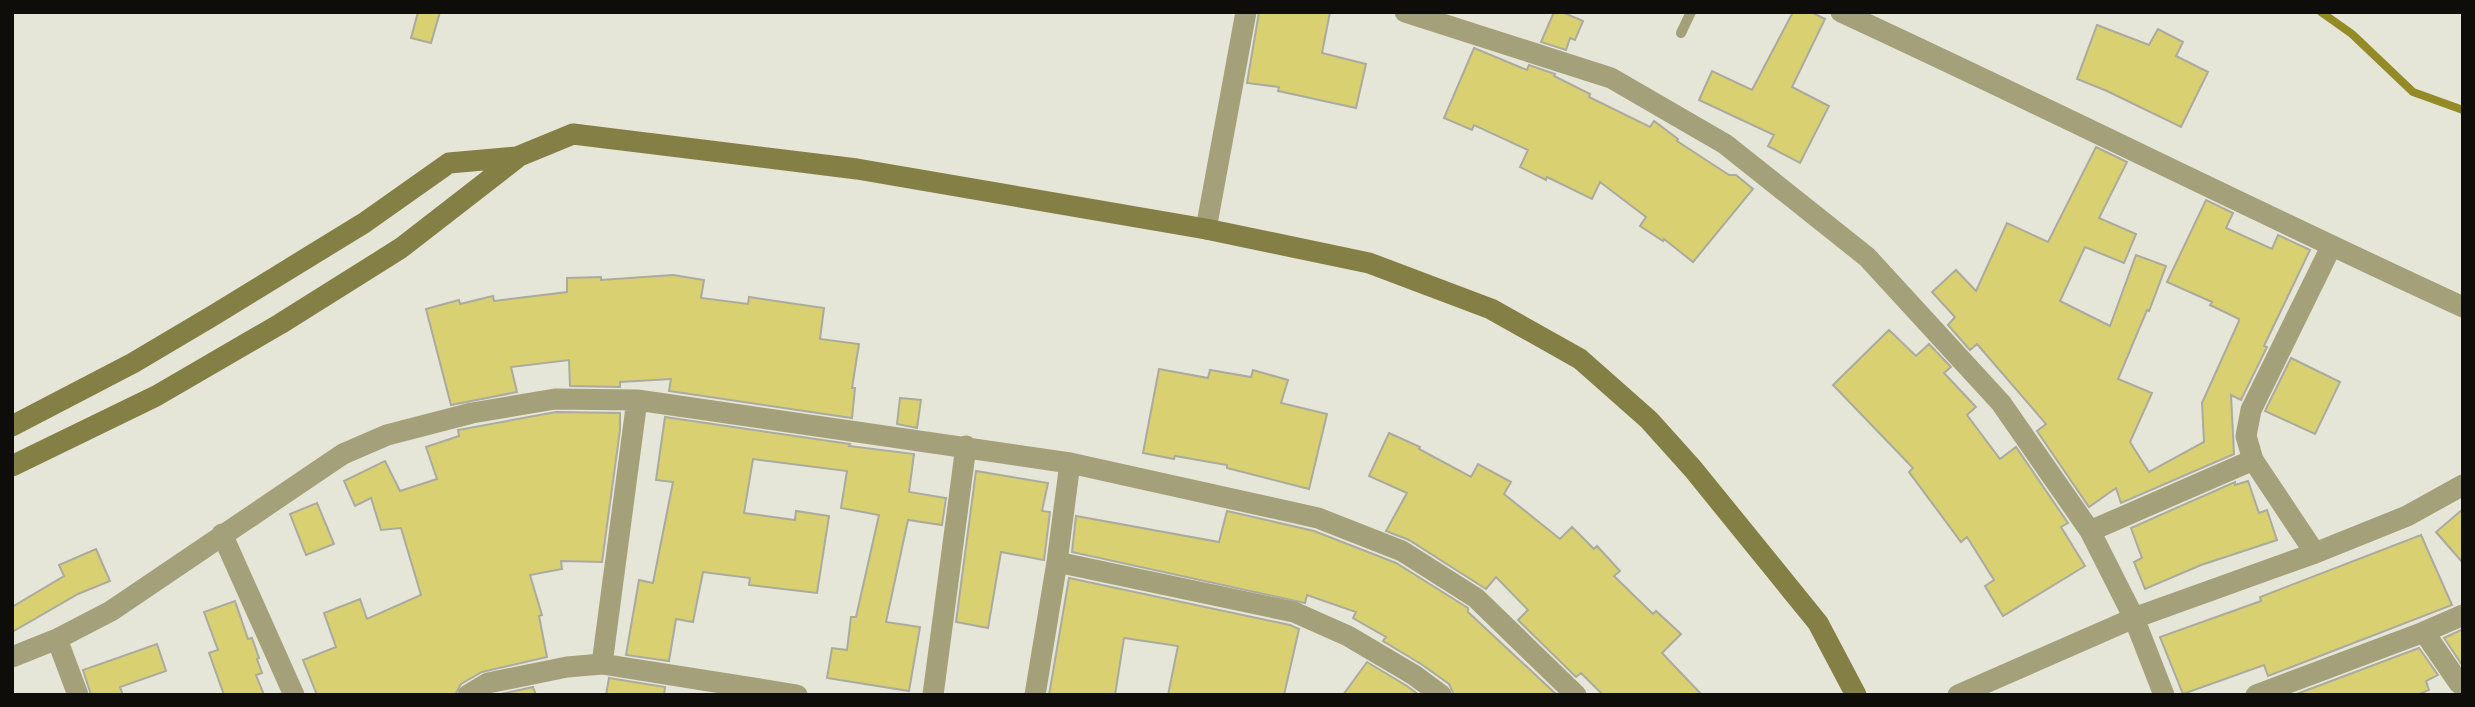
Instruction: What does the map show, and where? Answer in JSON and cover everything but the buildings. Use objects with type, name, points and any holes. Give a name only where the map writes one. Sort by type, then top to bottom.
[{"type":"street","points":[[1206,229],[1246,12]]},
{"type":"street","points":[[1405,12],[1611,78],[1725,144],[1867,257],[2001,403],[2090,531],[2134,618],[2164,695]]},
{"type":"street","points":[[1841,12],[1986,79],[2331,247],[2463,307]]},
{"type":"street","points":[[12,466],[156,396],[280,324],[401,248],[517,158],[573,134],[857,169],[1206,229],[1369,263],[1491,309],[1580,359],[1649,420],[1693,469],[1818,623],[1856,695]]},
{"type":"street","points":[[12,426],[214,316],[364,223],[449,163],[517,158]]},
{"type":"street","points":[[2315,553],[2253,460],[2246,436],[2251,410],[2331,247]]},
{"type":"street","points":[[12,657],[57,639],[111,611],[343,454],[387,435],[472,413],[555,399],[637,400],[1070,463],[1318,518],[1402,551],[1476,598],[1576,695]]},
{"type":"street","points":[[602,664],[637,400]]},
{"type":"street","points":[[933,695],[966,446]]},
{"type":"street","points":[[2090,531],[2253,460]]},
{"type":"street","points":[[1035,695],[1070,463]]},
{"type":"street","points":[[1958,695],[2134,618],[2315,553],[2407,516],[2463,485]]},
{"type":"street","points":[[222,534],[294,695]]},
{"type":"street","points":[[1057,562],[1294,612],[1348,636],[1414,675],[1441,695]]},
{"type":"street","points":[[2256,695],[2463,615]]},
{"type":"street","points":[[2424,632],[2463,685]]},
{"type":"street","points":[[57,639],[78,695]]},
{"type":"street","points":[[468,695],[488,683],[567,667],[602,664],[797,695]]},
{"type":"lane","points":[[1681,33],[1691,12]]},
{"type":"waterway","points":[[2321,12],[2352,34],[2413,92],[2463,110]]}]
